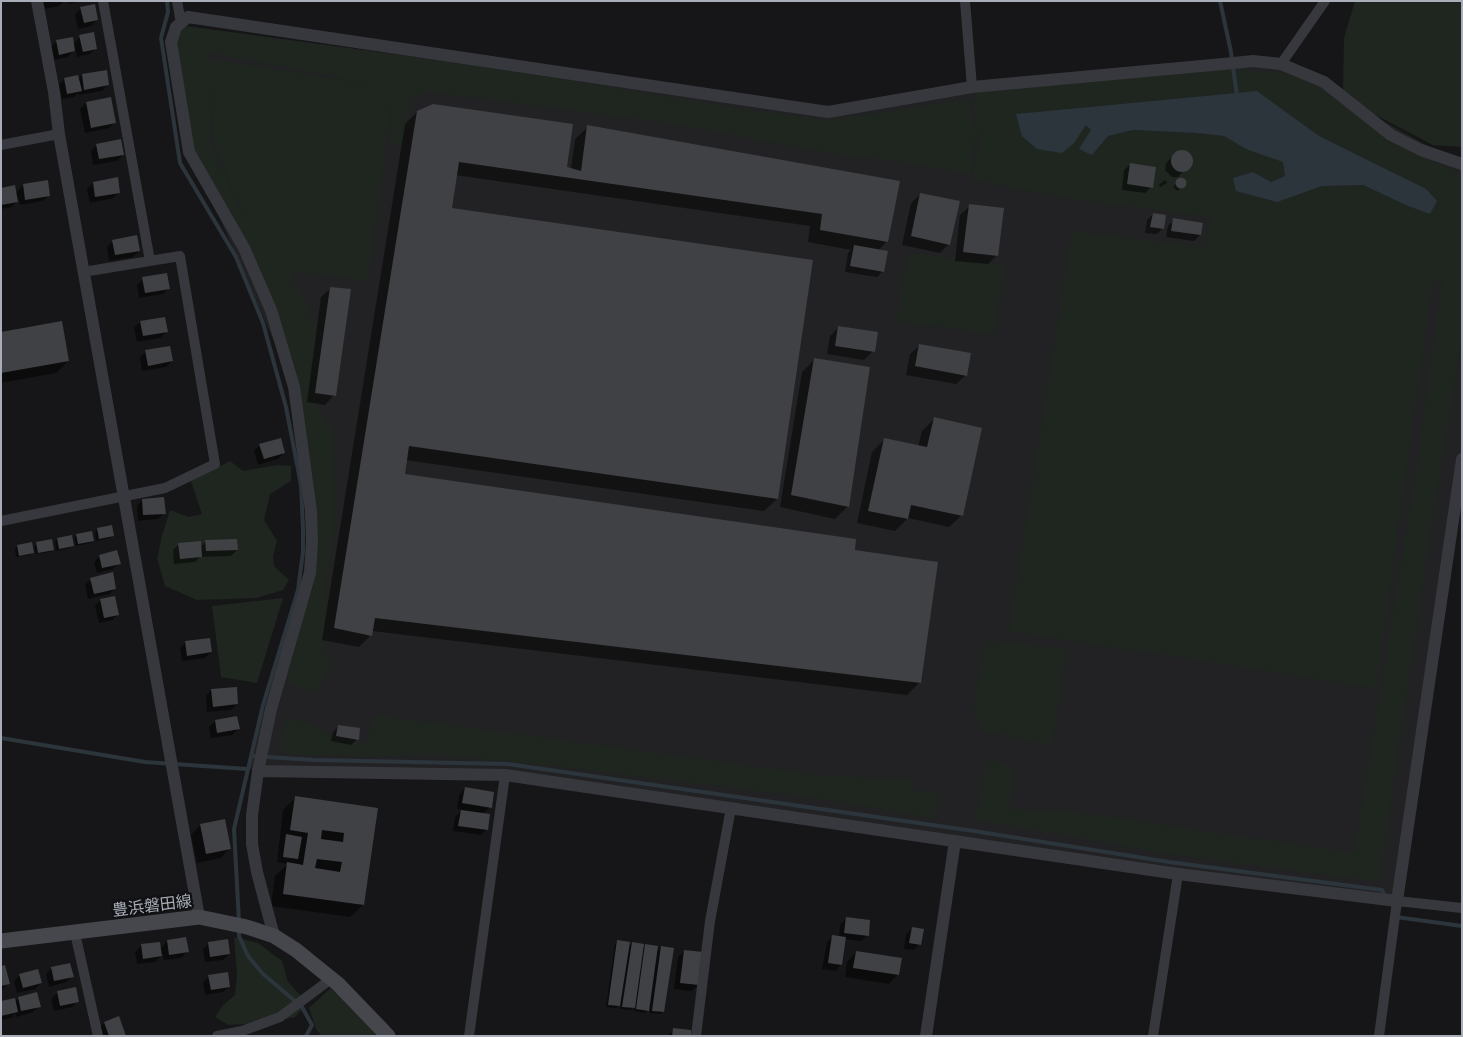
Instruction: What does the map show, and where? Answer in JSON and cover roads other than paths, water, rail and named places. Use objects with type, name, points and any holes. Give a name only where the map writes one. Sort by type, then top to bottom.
[{"type":"main road","name":"豊浜磐田線","points":[[1,942],[199,916],[247,927],[274,936],[296,950],[331,979],[388,1036]]},
{"type":"street","points":[[37,1],[54,92],[59,134],[199,916]]},
{"type":"street","points":[[102,1],[150,261]]},
{"type":"street","points":[[178,1],[181,23]]},
{"type":"street","points":[[965,1],[972,87]]},
{"type":"street","points":[[1281,64],[1326,1]]},
{"type":"street","points":[[274,936],[256,872],[252,844],[252,815],[258,771],[271,709],[310,573],[311,511],[294,387],[271,310],[244,248],[189,152],[171,42],[176,27],[188,17],[828,112],[972,87],[1253,61],[1281,64],[1324,82],[1391,135],[1420,150],[1462,164]]},
{"type":"street","points":[[1,146],[59,134]]},
{"type":"street","points":[[1,521],[165,488],[215,464],[180,256],[84,272]]},
{"type":"street","points":[[1379,1036],[1462,459]]},
{"type":"street","points":[[258,771],[506,775],[1178,874],[1462,908]]},
{"type":"street","points":[[469,1036],[506,775]]},
{"type":"street","points":[[696,1036],[710,921],[731,808]]},
{"type":"street","points":[[926,1036],[955,841]]},
{"type":"street","points":[[1153,1036],[1178,874]]},
{"type":"street","points":[[75,933],[98,1036]]},
{"type":"street","points":[[217,1036],[242,1031],[280,1017],[331,979]]},
{"type":"waterway","points":[[167,1],[168,12],[161,38],[180,163],[236,257],[263,323],[286,407],[301,485],[303,552],[298,590],[263,705],[234,829],[239,922]]},
{"type":"waterway","points":[[1220,1],[1231,52],[1237,96]]},
{"type":"waterway","points":[[1,738],[145,762],[247,769]]},
{"type":"waterway","points":[[252,756],[314,760],[508,764],[974,831],[1169,862],[1382,890],[1386,898]]},
{"type":"waterway","points":[[1396,917],[1462,926]]},
{"type":"waterway","points":[[239,929],[239,936],[248,956],[263,974],[302,1007],[312,1025],[306,1036]]}]
